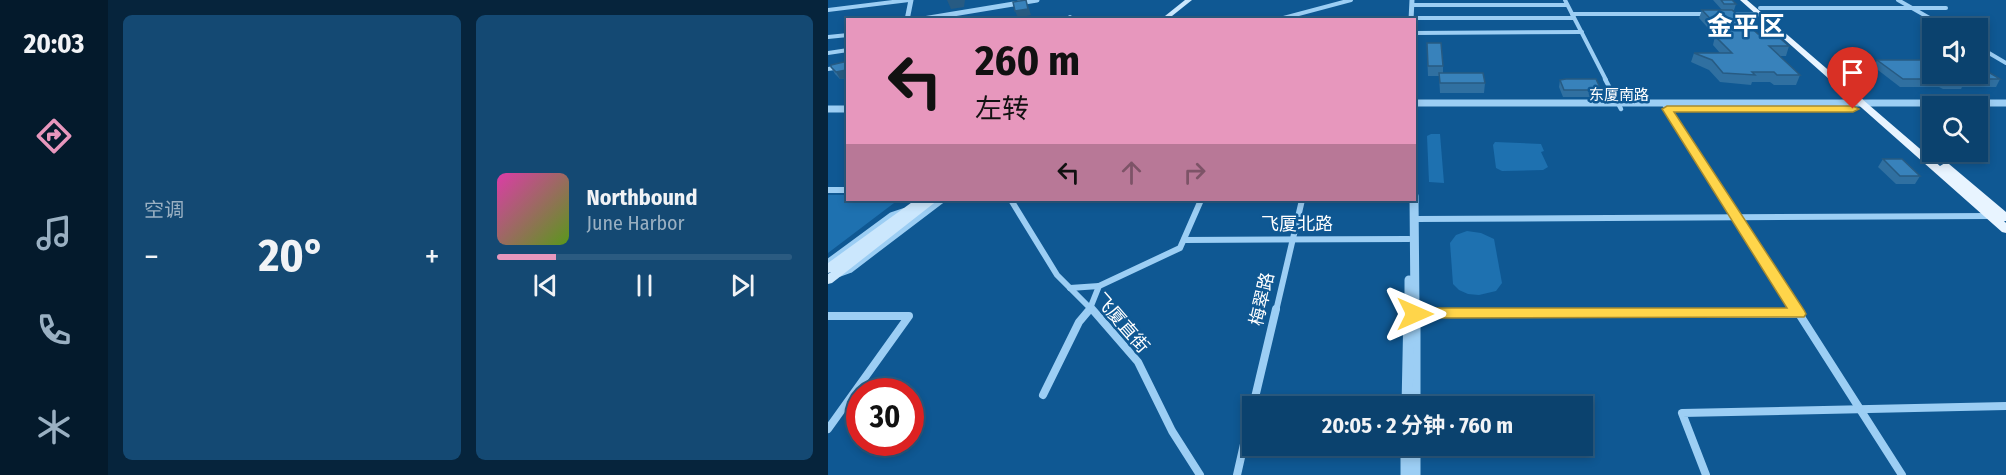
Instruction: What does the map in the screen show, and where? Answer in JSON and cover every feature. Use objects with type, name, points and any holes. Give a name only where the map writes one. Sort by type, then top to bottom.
[{"type":"main road","points":[[1166,18],[1189,0]]},
{"type":"main road","points":[[1173,18],[1196,0]]},
{"type":"main road","points":[[1743,0],[1759,11],[2006,229]]},
{"type":"main road","points":[[1750,0],[1759,11]]},
{"type":"main road","points":[[1868,106],[2006,218]]},
{"type":"main road","points":[[830,275],[920,201]]},
{"type":"main road","points":[[830,275],[932,201]]},
{"type":"street","points":[[828,10],[910,0],[907,18]]},
{"type":"street","points":[[929,18],[1037,0]]},
{"type":"street","points":[[1284,18],[1352,0]]},
{"type":"street","points":[[1898,0],[1929,18]]},
{"type":"street","points":[[1413,18],[1413,2],[1566,2],[1620,106]]},
{"type":"street","points":[[1724,14],[1759,11],[1946,8]]},
{"type":"street","points":[[1416,19],[1712,14]]},
{"type":"street","points":[[1416,33],[1582,32]]},
{"type":"street","points":[[828,38],[846,35]]},
{"type":"street","points":[[828,53],[846,50]]},
{"type":"street","points":[[1988,52],[2006,63]]},
{"type":"street","points":[[828,69],[846,66]]},
{"type":"street","points":[[1868,106],[2006,103]]},
{"type":"street","points":[[828,104],[846,104]]},
{"type":"street","name":"东厦南路","points":[[1416,105],[1868,106],[1922,109]]},
{"type":"street","points":[[1665,106],[1902,475]]},
{"type":"street","points":[[1988,108],[2006,108]]},
{"type":"street","points":[[828,109],[846,109]]},
{"type":"street","points":[[828,190],[846,189]]},
{"type":"street","points":[[830,275],[850,270],[941,201]]},
{"type":"street","name":"飞厦直街","points":[[1012,201],[1057,276],[1091,308],[1138,362],[1172,431],[1200,475]]},
{"type":"street","points":[[1070,288],[1099,286],[1180,248],[1201,201]]},
{"type":"street","name":"梅翠路","points":[[1256,396],[1302,201]]},
{"type":"street","points":[[1407,396],[1410,201]]},
{"type":"street","points":[[1414,201],[1415,396]]},
{"type":"street","points":[[828,262],[892,215],[908,209]]},
{"type":"street","points":[[1414,219],[1990,216]]},
{"type":"street","name":"飞厦北路","points":[[1184,240],[1409,239]]},
{"type":"street","points":[[1043,395],[1080,322],[1091,308],[1099,286]]},
{"type":"street","points":[[1415,314],[1798,314]]},
{"type":"street","points":[[828,316],[909,315],[828,429]]},
{"type":"street","points":[[1706,475],[1682,413],[2006,406]]},
{"type":"street","name":"梅翠路","points":[[1237,475],[1242,454]]},
{"type":"street","points":[[1406,475],[1410,456]]},
{"type":"street","points":[[1413,456],[1415,475]]},
{"type":"shaded area","points":[[1440,134],[1444,183],[1429,182],[1427,136]]},
{"type":"shaded area","points":[[1495,142],[1541,144],[1544,151],[1541,152],[1548,167],[1543,170],[1502,171],[1496,168],[1493,145]]},
{"type":"shaded area","points":[[828,195],[846,195],[846,201],[897,201],[828,253]]},
{"type":"shaded area","points":[[1467,231],[1481,233],[1494,239],[1502,283],[1496,291],[1479,295],[1468,294],[1453,284],[1450,243],[1456,235]]},
{"type":"building","points":[[1026,0],[1028,9],[1015,11],[1013,2]]},
{"type":"building","points":[[1721,0],[1732,0],[1736,4],[1724,4]]},
{"type":"building","points":[[1702,10],[1732,10],[1758,34],[1775,34],[1789,46],[1769,46],[1800,75],[1777,75],[1774,72],[1752,72],[1755,75],[1723,73],[1712,60],[1694,53],[1732,53],[1715,36],[1722,31]]},
{"type":"building","points":[[1427,43],[1441,43],[1443,66],[1428,66]]},
{"type":"building","points":[[1877,60],[1922,60],[1922,79],[1903,79]]},
{"type":"building","points":[[846,61],[846,70],[836,72],[831,65]]},
{"type":"building","points":[[1988,72],[2000,79],[1988,79]]},
{"type":"building","points":[[1439,73],[1483,73],[1485,83],[1440,83]]},
{"type":"building","points":[[1596,79],[1601,90],[1564,90],[1560,80]]},
{"type":"building","points":[[1883,159],[1902,159],[1920,176],[1900,176]]},
{"type":"district","name":"金平区","points":[[1746,26]]},
{"type":"route","points":[[1415,314],[1798,314],[1667,109],[1853,109]]}]
